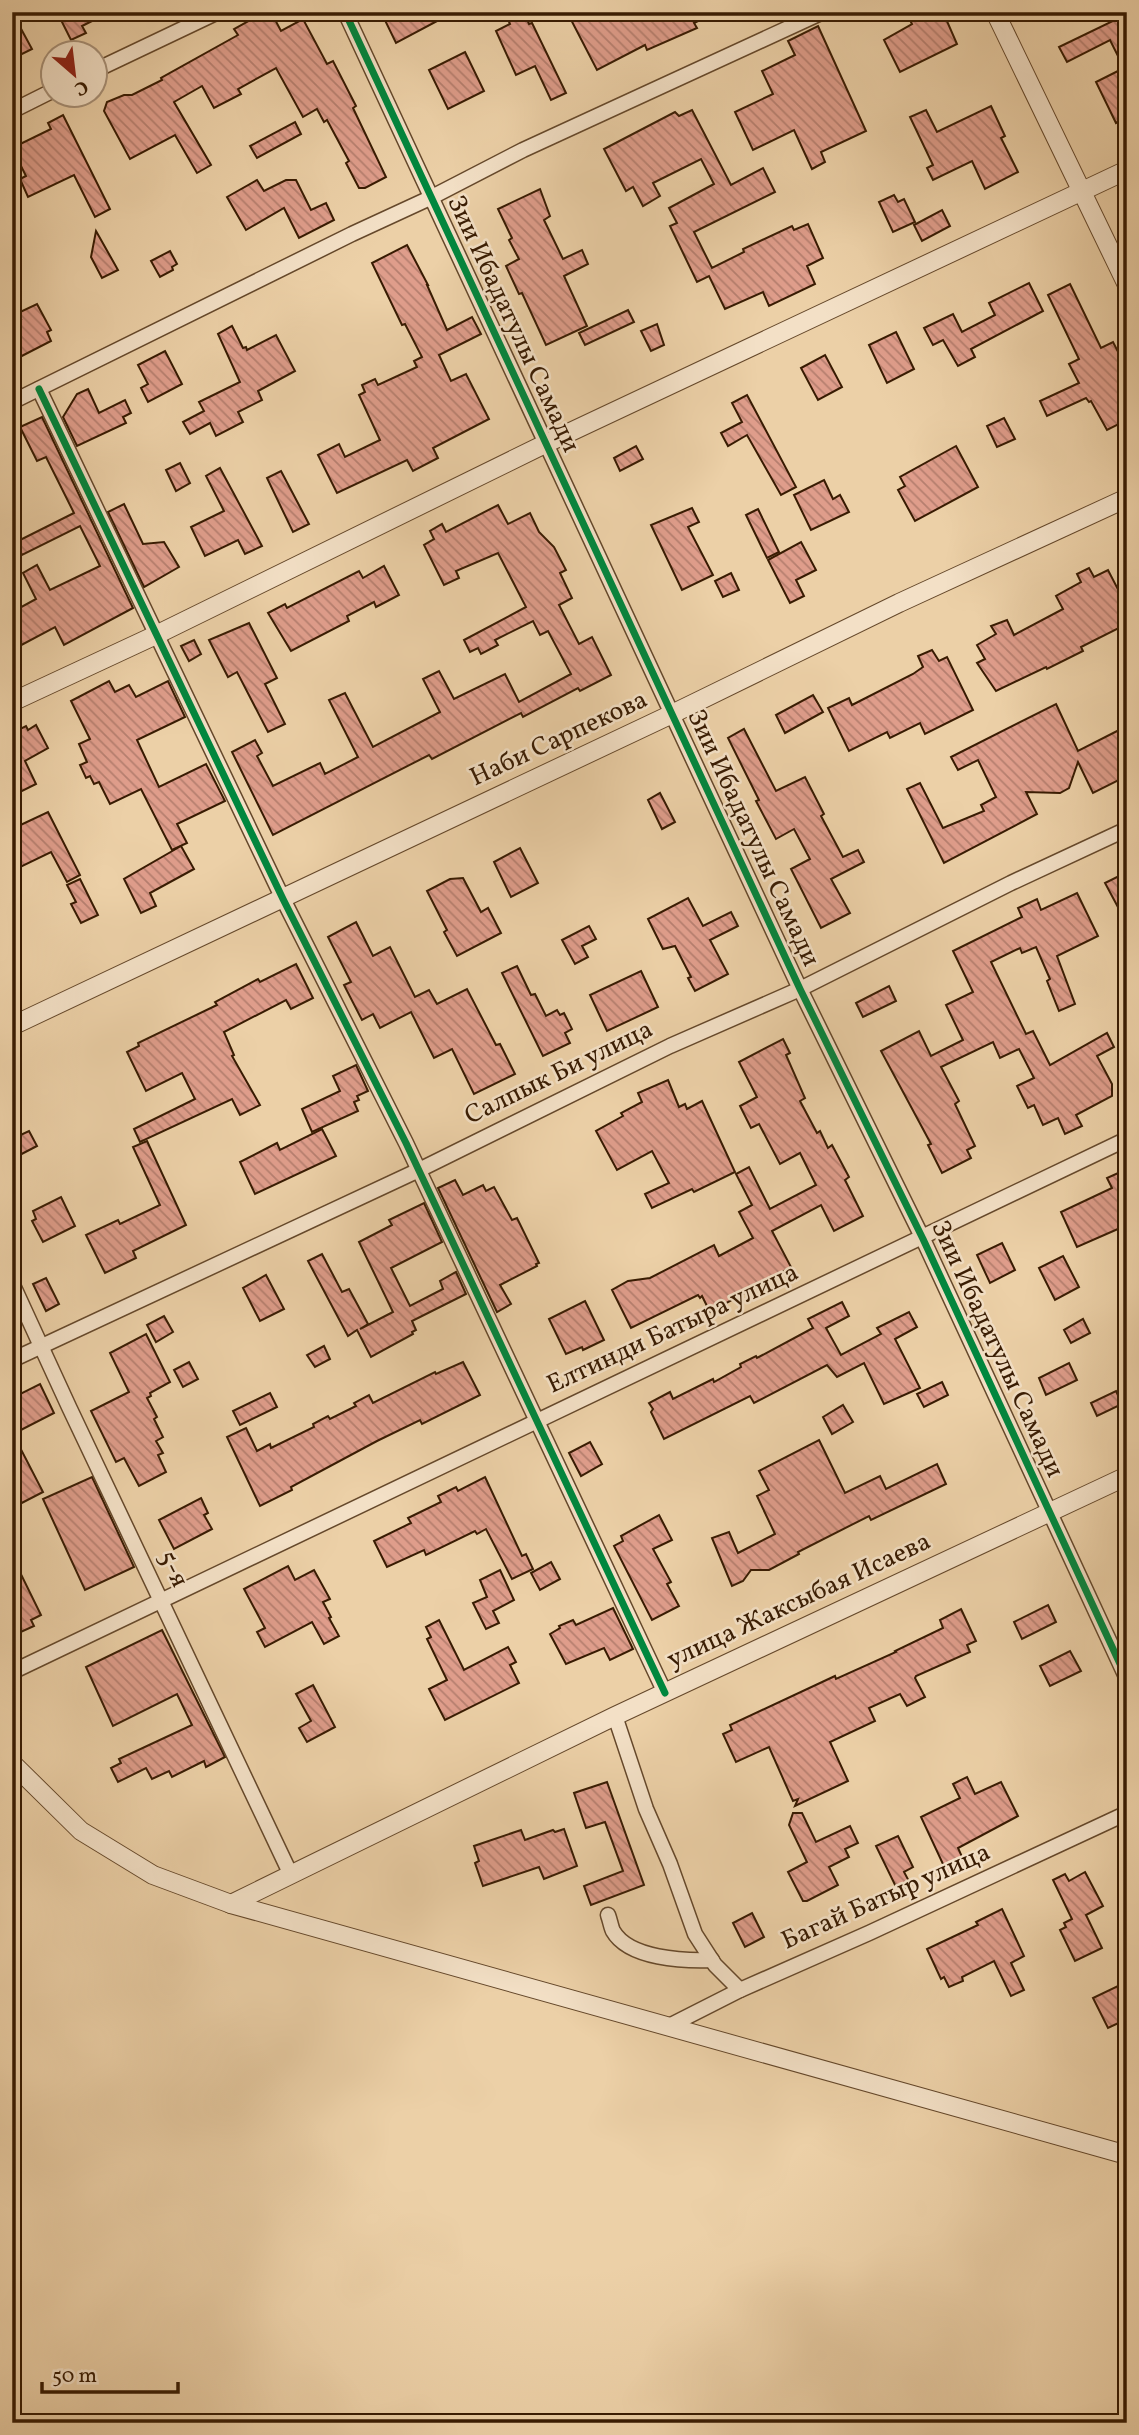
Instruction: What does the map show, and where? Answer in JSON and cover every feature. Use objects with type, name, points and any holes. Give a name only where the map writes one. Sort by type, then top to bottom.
[{"type":"street","points":[[108,64],[218,12]]},
{"type":"street","name":"Зии Ибадатулы Самади","points":[[345,12],[800,989],[923,1239],[1127,1679]]},
{"type":"street","points":[[12,402],[523,150],[823,12]]},
{"type":"street","points":[[995,12],[1127,285]]},
{"type":"street","points":[[12,111],[38,98]]},
{"type":"street","points":[[12,702],[158,634],[547,443],[1127,170]]},
{"type":"street","points":[[39,389],[283,899],[419,1170],[665,1693]]},
{"type":"street","name":"Наби Сарпекова","points":[[12,1026],[672,714],[899,603],[1127,498]]},
{"type":"street","name":"Салпык Би улица","points":[[12,1360],[419,1170],[670,1046],[800,989],[1011,883],[1127,829]]},
{"type":"street","name":"Елтинди Батыра улица","points":[[12,1672],[923,1239],[1127,1139]]},
{"type":"street","name":"5-я","points":[[12,1283],[291,1875]]},
{"type":"street","name":"улица Жаксыбая Исаева","points":[[231,1904],[615,1716],[1127,1476]]},
{"type":"street","points":[[615,1716],[646,1809],[670,1864],[695,1934],[712,1960],[740,1990]]},
{"type":"street","points":[[12,1763],[81,1831],[153,1875],[231,1904],[1127,2155]]},
{"type":"street","name":"Багай Батыр улица","points":[[667,2026],[1127,1813]]},
{"type":"street","points":[[608,1915],[614,1932],[625,1944],[636,1950],[681,1960],[712,1960]]},
{"type":"building","points":[[12,12],[32,49],[12,59]]},
{"type":"building","points":[[57,12],[110,12],[82,26],[86,33],[70,38]]},
{"type":"building","points":[[265,12],[271,12],[281,31],[303,19],[327,64],[333,61],[356,106],[353,108],[386,177],[365,188],[359,188],[346,163],[349,161],[327,120],[324,122],[317,109],[303,117],[276,68],[238,89],[241,94],[214,108],[202,86],[174,102],[211,165],[197,173],[175,135],[130,159],[104,111],[108,108],[108,102],[124,95],[132,95],[162,80],[161,78],[238,35],[234,29]]},
{"type":"building","points":[[381,12],[454,12],[396,43]]},
{"type":"building","points":[[505,12],[524,12],[566,93],[551,100],[535,66],[516,75],[496,31],[510,24]]},
{"type":"building","points":[[567,12],[716,12],[694,23],[697,28],[647,50],[645,45],[597,70]]},
{"type":"building","points":[[906,12],[943,12],[957,44],[900,72],[884,40],[912,24]]},
{"type":"building","points":[[1123,16],[1127,24],[1127,117],[1116,123],[1096,82],[1124,68],[1110,40],[1067,62],[1059,47]]},
{"type":"building","points":[[818,26],[866,131],[821,152],[825,162],[812,169],[794,130],[753,150],[735,112],[773,94],[762,71],[795,55],[788,41]]},
{"type":"building","points":[[465,52],[484,91],[448,109],[429,70]]},
{"type":"building","points":[[991,106],[1005,136],[1001,138],[1018,172],[985,189],[972,161],[933,180],[927,168],[933,165],[910,117],[926,110],[937,132]]},
{"type":"building","points":[[692,110],[731,185],[763,168],[775,192],[694,232],[712,268],[744,252],[743,249],[792,226],[794,230],[808,224],[823,258],[807,266],[815,284],[769,306],[763,292],[725,309],[709,276],[697,282],[670,226],[677,223],[669,208],[714,184],[701,159],[653,183],[660,196],[643,206],[633,187],[626,191],[604,149],[675,112],[679,116]]},
{"type":"building","points":[[63,115],[110,209],[95,217],[74,175],[28,197],[20,179],[26,176],[12,148],[51,129],[48,123]]},
{"type":"building","points":[[295,122],[301,134],[257,158],[250,146]]},
{"type":"building","points":[[257,180],[264,191],[286,180],[296,180],[311,210],[326,203],[334,220],[299,238],[284,208],[246,230],[227,197]]},
{"type":"building","points":[[540,189],[550,216],[544,220],[563,259],[582,250],[588,264],[564,276],[587,326],[546,345],[506,266],[519,259],[498,209]]},
{"type":"building","points":[[894,195],[898,202],[904,199],[915,222],[893,232],[879,202]]},
{"type":"building","points":[[942,210],[950,226],[922,241],[914,225]]},
{"type":"building","points":[[96,231],[118,270],[102,278],[91,257]]},
{"type":"building","points":[[407,245],[447,330],[472,317],[481,334],[439,355],[451,381],[466,374],[489,419],[433,448],[438,458],[413,471],[407,460],[337,493],[318,455],[339,444],[345,457],[380,440],[359,395],[365,392],[362,385],[375,379],[378,385],[417,367],[414,361],[422,357],[405,324],[402,325],[372,263]]},
{"type":"building","points":[[170,251],[177,264],[172,267],[173,270],[160,277],[151,261]]},
{"type":"building","points":[[1029,283],[1043,311],[971,349],[975,357],[958,366],[943,340],[933,345],[924,328],[953,314],[962,332],[995,315],[989,303]]},
{"type":"building","points":[[1070,284],[1101,348],[1113,342],[1127,369],[1127,420],[1107,430],[1091,401],[1086,398],[1047,416],[1040,401],[1079,383],[1069,364],[1079,359],[1048,295]]},
{"type":"building","points":[[37,304],[51,330],[47,332],[51,341],[12,361],[12,322],[21,319],[18,313]]},
{"type":"building","points":[[628,310],[634,322],[585,345],[579,333]]},
{"type":"building","points":[[657,324],[664,345],[651,351],[641,331]]},
{"type":"building","points":[[232,326],[243,348],[246,347],[247,350],[276,335],[295,371],[258,391],[262,400],[238,412],[243,422],[216,436],[210,423],[190,434],[183,422],[204,411],[199,402],[240,382],[218,334]]},
{"type":"building","points":[[896,332],[914,369],[887,383],[869,345]]},
{"type":"building","points":[[165,351],[182,384],[148,402],[141,388],[148,384],[138,365]]},
{"type":"building","points":[[825,355],[842,387],[818,400],[801,368]]},
{"type":"building","points":[[88,389],[99,413],[125,400],[131,413],[123,417],[126,423],[77,446],[63,417],[77,394]]},
{"type":"building","points":[[747,395],[796,487],[781,495],[747,435],[728,446],[721,433],[742,422],[732,403]]},
{"type":"building","points":[[42,417],[133,608],[64,645],[55,627],[12,650],[12,612],[36,599],[23,573],[37,565],[50,590],[100,566],[80,526],[22,555],[16,542],[74,513],[46,457],[37,461],[20,427]]},
{"type":"building","points":[[1004,418],[1015,439],[997,447],[987,426]]},
{"type":"building","points":[[636,446],[643,459],[620,471],[614,458]]},
{"type":"building","points":[[956,446],[978,487],[915,521],[898,490],[905,486],[900,477]]},
{"type":"building","points":[[180,463],[190,483],[176,491],[166,470]]},
{"type":"building","points":[[220,468],[262,546],[245,554],[238,540],[205,556],[191,527],[224,511],[206,476]]},
{"type":"building","points":[[281,471],[309,524],[293,532],[267,478]]},
{"type":"building","points":[[824,480],[833,499],[840,495],[849,512],[811,530],[794,495]]},
{"type":"building","points":[[124,504],[143,544],[164,542],[179,567],[144,587],[108,512]]},
{"type":"building","points":[[498,505],[508,524],[530,513],[539,532],[554,547],[566,570],[560,573],[572,598],[559,605],[579,644],[592,637],[611,675],[580,691],[578,688],[523,717],[521,713],[432,759],[429,755],[273,835],[232,752],[255,740],[262,753],[257,756],[273,786],[320,763],[325,774],[358,757],[329,700],[345,693],[373,747],[440,712],[423,679],[439,671],[454,699],[505,674],[519,702],[571,674],[548,631],[540,635],[533,621],[495,640],[498,645],[481,654],[478,648],[470,652],[464,640],[526,607],[498,553],[456,571],[459,578],[444,585],[424,545],[434,539],[430,531],[442,524],[446,532]]},
{"type":"building","points":[[692,508],[699,522],[688,527],[713,575],[682,590],[651,525]]},
{"type":"building","points":[[758,509],[779,552],[767,558],[746,515]]},
{"type":"building","points":[[801,542],[816,570],[796,580],[804,596],[790,603],[768,560]]},
{"type":"building","points":[[384,566],[399,595],[376,607],[374,602],[347,616],[349,621],[291,651],[268,613],[285,604],[287,608],[359,571],[363,578]]},
{"type":"building","points":[[1089,568],[1094,577],[1108,570],[1123,599],[1121,600],[1127,611],[1127,624],[1081,647],[1083,651],[996,691],[977,663],[985,659],[977,645],[996,634],[991,626],[1007,620],[1014,635],[1063,609],[1056,596],[1081,582],[1077,574]]},
{"type":"building","points":[[731,573],[739,590],[723,597],[715,581]]},
{"type":"building","points":[[249,623],[277,678],[265,684],[285,724],[268,732],[237,672],[228,677],[209,640]]},
{"type":"building","points":[[194,640],[201,654],[189,661],[181,646]]},
{"type":"building","points":[[932,650],[939,661],[947,657],[973,710],[925,734],[920,723],[890,738],[887,732],[849,751],[828,708],[849,698],[852,705],[913,674],[923,667],[918,656]]},
{"type":"building","points":[[109,681],[115,692],[129,685],[136,697],[168,681],[185,717],[137,740],[159,787],[206,764],[225,801],[177,824],[187,843],[172,850],[141,789],[110,804],[99,782],[94,784],[90,776],[86,778],[80,765],[87,762],[79,744],[90,739],[71,701]]},
{"type":"building","points":[[813,695],[823,712],[785,733],[776,715]]},
{"type":"building","points":[[1056,704],[1078,751],[1127,726],[1127,776],[1093,793],[1078,762],[1069,788],[1060,793],[1026,792],[1037,814],[944,863],[907,789],[920,783],[943,828],[984,811],[981,805],[996,797],[978,760],[958,770],[951,757]]},
{"type":"building","points":[[36,725],[48,748],[25,761],[36,784],[12,796],[12,733],[26,726],[28,730]]},
{"type":"building","points":[[744,729],[776,791],[805,777],[824,814],[821,816],[843,857],[858,850],[864,862],[831,879],[850,913],[821,928],[791,869],[810,859],[794,829],[776,839],[728,738]]},
{"type":"building","points":[[660,793],[675,822],[662,829],[648,800]]},
{"type":"building","points":[[48,812],[80,875],[67,882],[51,852],[12,871],[12,829]]},
{"type":"building","points":[[181,846],[194,869],[150,893],[156,906],[141,913],[124,879]]},
{"type":"building","points":[[520,848],[538,883],[511,897],[494,862]]},
{"type":"building","points":[[1127,872],[1127,924],[1105,883]]},
{"type":"building","points":[[463,878],[481,912],[488,908],[501,933],[457,956],[427,891],[450,879]]},
{"type":"building","points":[[80,879],[98,915],[81,923],[71,904],[76,902],[67,885]]},
{"type":"building","points":[[1077,893],[1098,936],[1057,956],[1075,1004],[1059,1011],[1047,981],[1050,979],[1036,947],[1022,953],[1020,948],[991,962],[1026,1034],[1033,1031],[1050,1065],[1107,1033],[1114,1047],[1097,1056],[1112,1084],[1112,1096],[1076,1115],[1082,1126],[1065,1134],[1058,1118],[1043,1125],[1034,1105],[1028,1108],[1017,1086],[1034,1078],[1019,1049],[1000,1058],[993,1042],[941,1067],[959,1101],[955,1104],[975,1146],[967,1150],[971,1158],[942,1173],[928,1145],[931,1144],[881,1051],[919,1031],[931,1056],[963,1040],[946,1005],[973,992],[953,951],[1022,917],[1018,908],[1037,899],[1041,910]]},
{"type":"building","points":[[688,898],[703,926],[731,912],[738,926],[710,940],[728,974],[695,991],[675,946],[663,949],[648,919]]},
{"type":"building","points":[[356,922],[373,956],[390,947],[415,997],[429,990],[437,1004],[467,989],[496,1045],[500,1044],[515,1074],[474,1094],[452,1049],[434,1058],[411,1012],[380,1028],[373,1014],[362,1020],[344,985],[351,982],[328,937]]},
{"type":"building","points":[[589,926],[596,939],[582,946],[588,957],[575,964],[562,940]]},
{"type":"building","points":[[296,964],[313,998],[291,1009],[286,1000],[224,1032],[234,1055],[232,1056],[260,1105],[240,1115],[232,1099],[140,1142],[134,1129],[195,1099],[182,1073],[146,1091],[127,1052],[139,1046],[138,1043],[217,1005],[215,1002],[258,979],[260,982]]},
{"type":"building","points":[[517,966],[531,995],[535,994],[546,1016],[557,1010],[560,1015],[564,1013],[572,1029],[565,1033],[570,1043],[543,1056],[502,973]]},
{"type":"building","points":[[641,971],[658,1007],[607,1031],[590,995]]},
{"type":"building","points":[[889,986],[896,1001],[863,1017],[856,1003]]},
{"type":"building","points":[[783,1039],[790,1053],[786,1055],[805,1098],[800,1101],[817,1133],[820,1131],[828,1148],[832,1145],[849,1177],[845,1180],[863,1216],[834,1231],[821,1205],[772,1231],[791,1267],[710,1312],[702,1296],[700,1298],[698,1295],[631,1328],[612,1290],[628,1281],[650,1278],[714,1245],[719,1256],[753,1238],[739,1212],[752,1205],[736,1174],[749,1167],[770,1209],[816,1185],[800,1153],[780,1164],[759,1124],[751,1128],[740,1106],[757,1097],[739,1062]]},
{"type":"building","points":[[356,1065],[368,1091],[357,1096],[359,1100],[354,1102],[358,1111],[312,1132],[302,1109],[340,1091],[333,1076]]},
{"type":"building","points":[[668,1080],[679,1107],[685,1104],[687,1109],[702,1101],[735,1172],[652,1208],[645,1194],[669,1183],[652,1151],[617,1170],[596,1131],[642,1102],[638,1093]]},
{"type":"building","points":[[322,1129],[336,1156],[255,1194],[240,1162],[277,1143],[280,1150]]},
{"type":"building","points":[[29,1131],[37,1146],[12,1159],[12,1139]]},
{"type":"building","points":[[147,1141],[186,1225],[133,1251],[136,1258],[105,1273],[86,1235],[118,1220],[120,1224],[160,1205],[133,1147]]},
{"type":"building","points":[[1127,1169],[1127,1225],[1077,1247],[1061,1212],[1112,1188],[1107,1178]]},
{"type":"building","points":[[455,1180],[463,1195],[483,1185],[486,1191],[494,1187],[512,1220],[517,1218],[539,1263],[500,1285],[511,1304],[497,1312],[438,1188]]},
{"type":"building","points":[[61,1197],[75,1226],[43,1242],[32,1221],[36,1219],[33,1211]]},
{"type":"building","points":[[424,1203],[442,1242],[391,1268],[410,1306],[443,1289],[440,1281],[456,1272],[466,1294],[412,1321],[416,1330],[413,1334],[371,1357],[357,1330],[348,1336],[308,1261],[322,1254],[342,1292],[349,1289],[368,1324],[360,1329],[393,1312],[359,1242],[392,1225],[389,1220]]},
{"type":"building","points":[[1002,1243],[1015,1270],[990,1283],[977,1255]]},
{"type":"building","points":[[1063,1256],[1079,1287],[1055,1300],[1039,1268]]},
{"type":"building","points":[[266,1275],[284,1309],[260,1321],[243,1288]]},
{"type":"building","points":[[46,1278],[59,1304],[46,1311],[33,1284]]},
{"type":"building","points":[[585,1301],[604,1340],[583,1350],[582,1347],[566,1354],[549,1319]]},
{"type":"building","points":[[842,1302],[849,1316],[826,1328],[841,1355],[881,1334],[877,1328],[909,1312],[917,1327],[895,1339],[920,1388],[884,1404],[864,1363],[837,1377],[827,1365],[754,1403],[750,1396],[664,1439],[649,1403],[670,1392],[673,1399],[713,1379],[714,1382],[741,1367],[740,1364],[756,1356],[757,1358],[813,1328],[808,1319]]},
{"type":"building","points":[[164,1316],[173,1332],[156,1342],[147,1325]]},
{"type":"building","points":[[1083,1319],[1090,1333],[1071,1343],[1064,1330]]},
{"type":"building","points":[[146,1334],[170,1382],[150,1393],[151,1396],[147,1398],[163,1437],[156,1441],[163,1453],[158,1455],[166,1472],[139,1486],[124,1458],[116,1462],[91,1411],[129,1392],[110,1353]]},
{"type":"building","points":[[324,1346],[330,1359],[315,1367],[307,1355]]},
{"type":"building","points":[[189,1362],[198,1379],[183,1387],[174,1370]]},
{"type":"building","points":[[463,1362],[480,1395],[422,1424],[420,1420],[377,1441],[260,1506],[227,1437],[246,1428],[257,1451],[270,1444],[271,1448],[314,1427],[313,1424],[328,1416],[330,1419],[356,1406],[354,1403],[369,1395],[373,1403],[435,1372],[436,1374]]},
{"type":"building","points":[[1069,1363],[1077,1380],[1046,1395],[1039,1378]]},
{"type":"building","points":[[942,1382],[948,1395],[924,1407],[917,1394]]},
{"type":"building","points":[[40,1384],[54,1413],[13,1434],[43,1492],[12,1508],[12,1398]]},
{"type":"building","points":[[1116,1391],[1122,1404],[1097,1416],[1091,1403]]},
{"type":"building","points":[[270,1393],[277,1407],[240,1425],[233,1411]]},
{"type":"building","points":[[843,1405],[853,1422],[832,1434],[823,1417]]},
{"type":"building","points":[[819,1440],[845,1493],[880,1476],[886,1489],[937,1464],[946,1484],[871,1520],[869,1516],[769,1570],[751,1570],[743,1581],[732,1586],[712,1538],[729,1532],[738,1553],[775,1534],[757,1496],[769,1490],[759,1471]]},
{"type":"building","points":[[590,1442],[602,1464],[581,1476],[569,1453]]},
{"type":"building","points":[[92,1477],[134,1567],[85,1590],[43,1499]]},
{"type":"building","points":[[485,1477],[522,1556],[526,1554],[533,1569],[512,1579],[486,1529],[477,1534],[475,1531],[426,1555],[424,1550],[387,1567],[374,1541],[411,1523],[408,1518],[441,1502],[438,1496],[456,1487],[458,1491]]},
{"type":"building","points":[[201,1498],[208,1513],[204,1515],[212,1529],[174,1549],[159,1520]]},
{"type":"building","points":[[659,1515],[672,1540],[653,1549],[671,1582],[667,1584],[679,1606],[652,1620],[614,1546],[623,1541],[621,1536]]},
{"type":"building","points":[[12,1556],[41,1615],[31,1620],[34,1626],[12,1636]]},
{"type":"building","points":[[551,1562],[560,1579],[540,1590],[531,1573]]},
{"type":"building","points":[[288,1566],[295,1580],[314,1570],[330,1599],[323,1602],[339,1636],[324,1644],[312,1622],[265,1647],[257,1632],[265,1628],[244,1589]]},
{"type":"building","points":[[500,1570],[514,1600],[493,1611],[499,1623],[486,1629],[473,1603],[487,1597],[480,1580]]},
{"type":"building","points":[[1048,1605],[1056,1622],[1022,1639],[1014,1622]]},
{"type":"building","points":[[613,1608],[633,1649],[610,1660],[604,1648],[566,1664],[550,1634],[560,1628],[559,1626],[573,1620],[576,1625]]},
{"type":"building","points":[[961,1609],[976,1641],[967,1645],[970,1652],[916,1676],[925,1697],[907,1706],[900,1694],[869,1708],[875,1721],[830,1742],[848,1781],[795,1806],[798,1799],[793,1801],[769,1747],[736,1762],[723,1734],[732,1730],[730,1725],[835,1676],[836,1679],[896,1652],[943,1628],[940,1620]]},
{"type":"building","points":[[439,1620],[464,1670],[508,1647],[516,1662],[510,1665],[519,1683],[445,1720],[429,1689],[447,1680],[427,1639],[431,1637],[426,1627]]},
{"type":"building","points":[[162,1630],[225,1757],[206,1767],[204,1761],[172,1777],[169,1771],[152,1779],[146,1768],[118,1782],[111,1768],[121,1763],[119,1759],[192,1725],[177,1694],[113,1726],[86,1667]]},
{"type":"building","points":[[1070,1651],[1081,1671],[1050,1686],[1040,1666]]},
{"type":"building","points":[[313,1685],[335,1727],[307,1742],[299,1728],[311,1721],[296,1694]]},
{"type":"building","points":[[967,1777],[975,1794],[1001,1782],[1018,1816],[958,1848],[967,1868],[949,1877],[921,1817],[960,1798],[953,1784]]},
{"type":"building","points":[[607,1782],[644,1885],[591,1905],[584,1886],[623,1871],[605,1822],[586,1828],[574,1793]]},
{"type":"building","points":[[793,1813],[802,1813],[816,1842],[850,1826],[858,1843],[845,1849],[849,1857],[829,1867],[838,1885],[807,1901],[803,1901],[788,1872],[807,1862],[789,1825]]},
{"type":"building","points":[[564,1829],[577,1866],[544,1879],[539,1867],[483,1886],[475,1863],[479,1861],[474,1846],[521,1830],[525,1840]]},
{"type":"building","points":[[898,1836],[913,1867],[904,1872],[911,1885],[898,1891],[876,1846]]},
{"type":"building","points":[[1085,1872],[1103,1906],[1086,1915],[1102,1948],[1075,1961],[1060,1930],[1066,1927],[1064,1923],[1072,1919],[1053,1880],[1065,1874],[1069,1881]]},
{"type":"building","points":[[1002,1909],[1024,1956],[1011,1963],[1024,1990],[1011,1996],[994,1961],[962,1977],[963,1981],[949,1987],[944,1977],[941,1979],[927,1949],[978,1925],[976,1922]]},
{"type":"building","points":[[752,1913],[764,1937],[745,1947],[733,1923]]},
{"type":"building","points":[[1120,1985],[1127,2000],[1127,2019],[1108,2028],[1093,1998]]},
{"type":"cycle path","points":[[345,12],[800,989],[923,1239],[1127,1679]]},
{"type":"cycle path","points":[[39,389],[283,899],[406,1143],[665,1693]]}]
